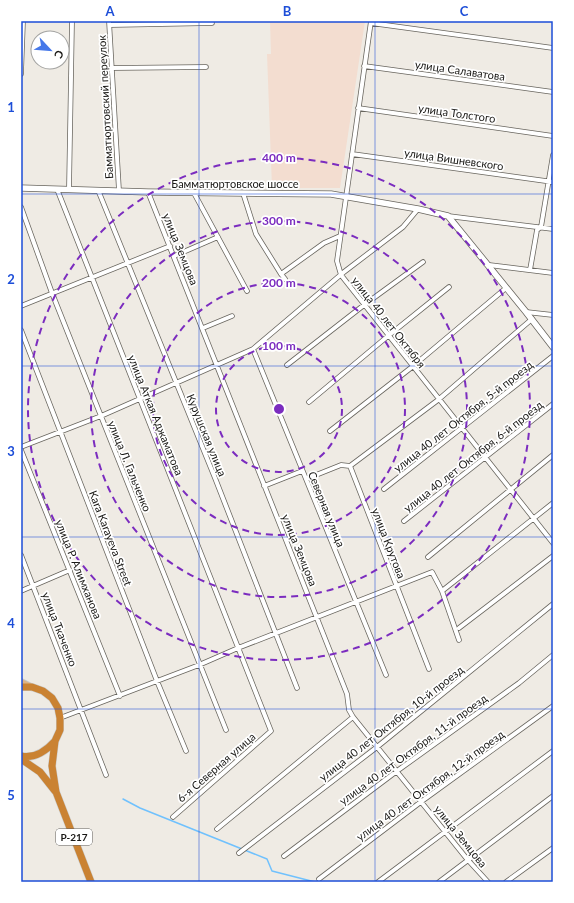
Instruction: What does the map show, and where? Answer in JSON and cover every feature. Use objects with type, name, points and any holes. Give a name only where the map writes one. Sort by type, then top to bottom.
[{"type":"highway","points":[[21,687],[32,687],[43,691],[52,698],[58,708],[60,718],[60,730],[55,741],[47,750],[36,755],[21,756]]},
{"type":"highway","points":[[55,741],[52,766],[56,792]]},
{"type":"highway","points":[[21,760],[40,772],[56,792]]},
{"type":"highway","name":"Р-217","points":[[56,792],[92,882]]},
{"type":"main road","points":[[21,682],[32,687]]},
{"type":"street","points":[[21,74],[23,21]]},
{"type":"street","points":[[69,189],[72,21]]},
{"type":"street","points":[[371,22],[553,48]]},
{"type":"street","name":"улица 40 лет Октября","points":[[371,22],[340,236],[337,262],[341,275],[438,400],[553,543]]},
{"type":"street","points":[[110,23],[212,23]]},
{"type":"street","name":"Бамматюртовский переулок","points":[[110,23],[119,191]]},
{"type":"street","name":"улица Салаватова","points":[[364,66],[553,92]]},
{"type":"street","points":[[112,68],[206,67]]},
{"type":"street","name":"улица Толстого","points":[[358,108],[553,136]]},
{"type":"street","name":"улица Вишневского","points":[[352,154],[551,181]]},
{"type":"street","points":[[530,270],[537,230],[541,227],[551,181],[553,155]]},
{"type":"street","name":"Бамматюртовское шоссе","points":[[21,188],[148,192],[331,194],[418,209],[448,216]]},
{"type":"street","name":"улица Аткая Аджаматова","points":[[57,189],[271,731]]},
{"type":"street","name":"Курушская улица","points":[[98,190],[297,688]]},
{"type":"street","name":"улица Земцова","points":[[148,192],[347,694],[349,710],[353,717],[422,801],[467,859],[488,882]]},
{"type":"street","points":[[194,192],[247,291]]},
{"type":"street","points":[[243,193],[256,234],[285,279]]},
{"type":"street","name":"улица Л. Гальченко","points":[[21,207],[52,293],[226,730]]},
{"type":"street","points":[[21,448],[101,416],[253,349],[341,275],[403,227],[418,209]]},
{"type":"street","points":[[448,216],[553,228]]},
{"type":"street","points":[[448,216],[553,347]]},
{"type":"street","points":[[174,256],[218,236]]},
{"type":"street","points":[[281,274],[324,243],[340,236]]},
{"type":"street","points":[[21,306],[170,246]]},
{"type":"street","points":[[287,366],[364,305],[423,262]]},
{"type":"street","points":[[488,265],[553,273]]},
{"type":"street","points":[[308,402],[450,287]]},
{"type":"street","points":[[330,431],[412,367],[506,288]]},
{"type":"street","points":[[526,312],[553,315]]},
{"type":"street","points":[[203,328],[232,316]]},
{"type":"street","points":[[306,479],[342,464],[350,466],[438,400],[532,319]]},
{"type":"street","name":"Kara Karayeva Street","points":[[21,330],[157,681],[186,751]]},
{"type":"street","name":"Северная улица","points":[[253,349],[386,674]]},
{"type":"street","name":"улица 40 лет Октября, 5-й проезд","points":[[384,489],[553,356]]},
{"type":"street","name":"улица 40 лет Октября, 6-й проезд","points":[[404,521],[553,404]]},
{"type":"street","name":"улица Р. Алимханова","points":[[21,448],[120,696]]},
{"type":"street","points":[[428,557],[553,455]]},
{"type":"street","name":"улица Крутова","points":[[350,466],[429,669]]},
{"type":"street","points":[[264,486],[302,471]]},
{"type":"street","points":[[442,591],[553,503]]},
{"type":"street","name":"улица Ткаченко","points":[[21,555],[106,775]]},
{"type":"street","points":[[459,628],[553,556]]},
{"type":"street","points":[[21,591],[70,570]]},
{"type":"street","points":[[60,718],[199,665],[238,648],[432,572],[442,591],[459,640]]},
{"type":"street","name":"улица 40 лет Октября, 10-й проезд","points":[[239,853],[377,747],[553,604]]},
{"type":"street","name":"улица 40 лет Октября, 11-й проезд","points":[[284,856],[396,771],[518,683],[553,655]]},
{"type":"street","name":"улица 40 лет Октября, 12-й проезд","points":[[319,879],[422,801],[553,706]]},
{"type":"street","points":[[217,829],[353,717]]},
{"type":"street","name":"6-я Северная улица","points":[[173,818],[271,731]]},
{"type":"street","points":[[378,882],[553,751]]},
{"type":"street","points":[[439,882],[467,859],[553,796]]},
{"type":"street","points":[[506,882],[553,848]]},
{"type":"shaded area","points":[[270,21],[365,21],[340,188],[272,188],[267,54],[271,54]]},
{"type":"waterway","points":[[123,799],[140,808],[267,859],[272,871],[315,882]]}]
